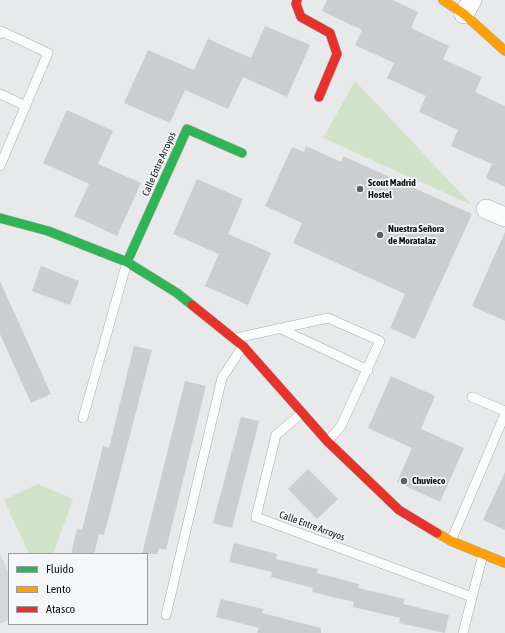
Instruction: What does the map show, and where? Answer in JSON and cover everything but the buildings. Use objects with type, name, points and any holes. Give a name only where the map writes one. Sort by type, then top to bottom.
[{"type":"street","points":[[297,0],[296,4],[301,17],[330,33],[337,54],[319,98]]},
{"type":"street","points":[[443,0],[468,7],[505,51]]},
{"type":"street","name":"Calle Entre Arroyos","points":[[127,262],[187,129],[242,153]]},
{"type":"street","points":[[486,209],[505,217]]},
{"type":"street","points":[[0,218],[48,231],[127,262],[177,293],[234,338],[328,442],[399,510],[452,541],[505,563]]},
{"type":"lane","points":[[0,34],[1,31],[48,53],[0,166]]},
{"type":"lane","points":[[0,94],[26,106]]},
{"type":"lane","points":[[83,418],[127,262]]},
{"type":"lane","points":[[234,338],[328,318],[380,341],[341,426],[328,442]]},
{"type":"lane","points":[[279,328],[368,370]]},
{"type":"lane","points":[[166,614],[222,378],[242,346]]},
{"type":"lane","points":[[472,397],[505,411]]},
{"type":"lane","name":"Calle Entre Arroyos","points":[[302,413],[276,435],[256,517],[472,597]]},
{"type":"lane","points":[[452,541],[502,430],[505,414]]},
{"type":"lane","points":[[463,633],[483,554]]},
{"type":"shaded area","points":[[0,554],[8,572],[8,620],[0,624]]},
{"type":"green space","points":[[355,81],[472,205],[323,138]]},
{"type":"green space","points":[[38,484],[73,499],[53,553],[29,553],[4,500]]},
{"type":"traffic: fast","points":[[127,262],[187,129],[242,153]]},
{"type":"traffic: fast","points":[[0,218],[48,231],[127,262],[177,293],[192,305]]},
{"type":"traffic: slow","points":[[443,0],[464,14],[505,51]]},
{"type":"traffic: slow","points":[[437,533],[451,541],[505,563]]},
{"type":"traffic: jam","points":[[297,0],[296,4],[301,17],[330,33],[337,54],[319,97]]},
{"type":"traffic: jam","points":[[192,305],[243,346],[328,442],[399,510],[437,533]]},
{"type":"place","name":"Scout Madrid Hostel","points":[[360,189]]},
{"type":"place","name":"Nuestra Señora de Moratalaz","points":[[380,235]]},
{"type":"place","name":"Chuvieco","points":[[404,481]]}]
